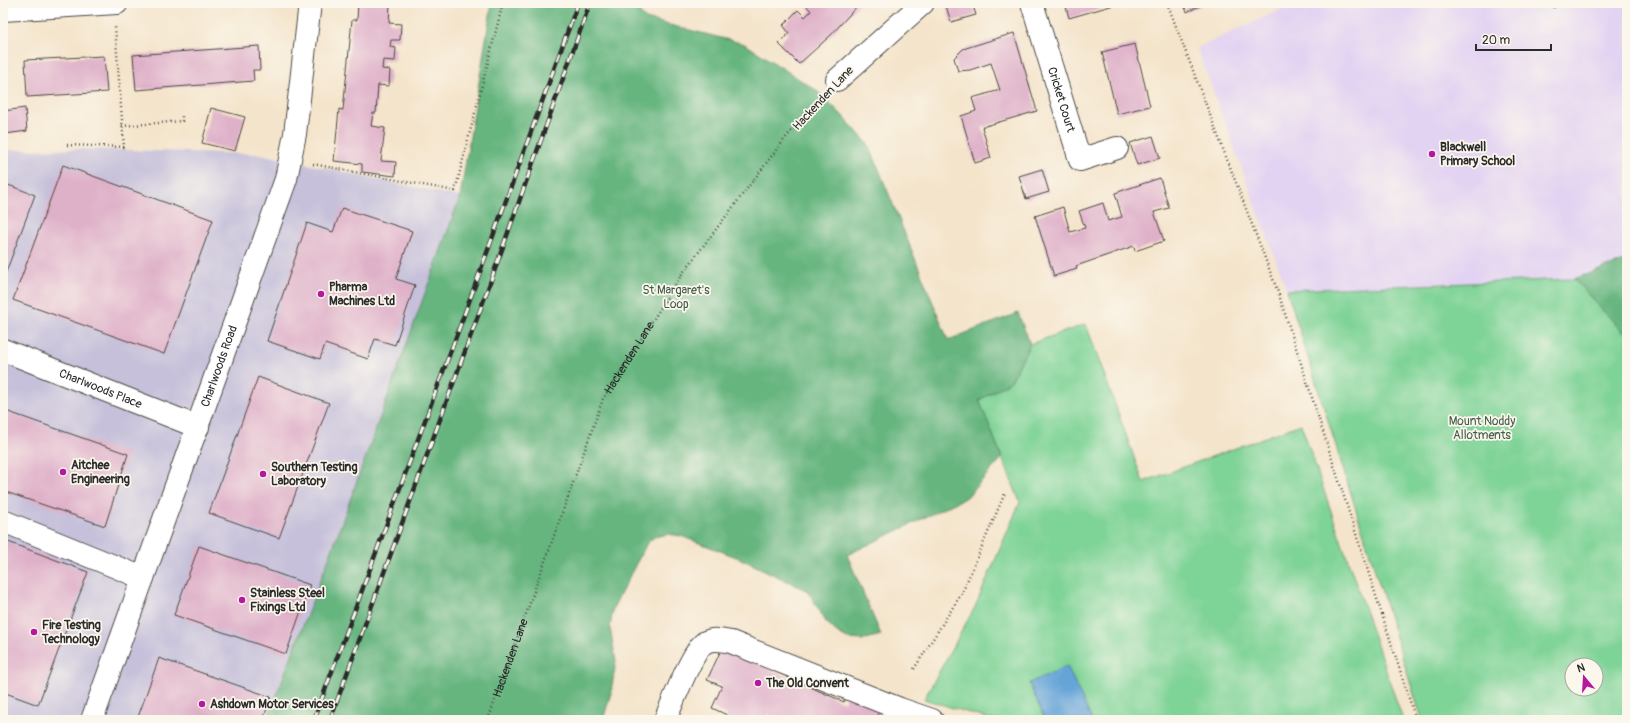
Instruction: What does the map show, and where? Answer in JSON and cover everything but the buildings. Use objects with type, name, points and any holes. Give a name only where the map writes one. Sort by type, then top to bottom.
[{"type":"street","points":[[3,10],[65,4],[117,3]]},
{"type":"street","name":"Charlwoods Road","points":[[92,720],[286,179],[295,134],[310,3]]},
{"type":"street","name":"Hackenden Lane","points":[[837,80],[922,3]]},
{"type":"street","name":"Cricket Court","points":[[1032,3],[1080,160],[1117,148]]},
{"type":"street","name":"Charlwoods Place","points":[[3,350],[198,427]]},
{"type":"street","points":[[3,521],[143,578]]},
{"type":"street","points":[[665,720],[695,656],[704,643],[717,639],[731,642],[932,720]]},
{"type":"path","points":[[67,145],[124,147],[113,3]]},
{"type":"path","points":[[290,159],[455,191],[503,3]]},
{"type":"path","points":[[1167,3],[1278,292],[1416,720]]},
{"type":"path","name":"Hackenden Lane","points":[[488,720],[603,399],[682,274],[787,136],[837,80]]},
{"type":"path","points":[[122,126],[182,121],[182,115]]},
{"type":"path","points":[[914,669],[962,593],[1005,493]]},
{"type":"shaded area","name":"Blackwell Primary School","points":[[1295,3],[1627,3],[1627,260],[1574,279],[1287,290],[1197,48]]},
{"type":"shaded area","points":[[87,149],[260,154],[460,197],[333,547],[267,720],[3,720],[3,150]]},
{"type":"green space","name":"St Margaret's Loop","points":[[492,3],[639,3],[637,10],[646,19],[745,44],[816,90],[841,114],[869,145],[948,340],[1018,313],[1030,344],[1011,381],[979,400],[1002,458],[967,497],[847,555],[881,635],[862,640],[849,639],[838,633],[826,622],[808,591],[739,558],[681,536],[668,534],[654,537],[646,545],[613,608],[610,628],[616,661],[611,693],[603,720],[267,720],[333,547],[460,197]]},
{"type":"green space","points":[[1627,260],[1627,334],[1622,331],[1574,279]]},
{"type":"green space","name":"Mount Noddy Allotments","points":[[1574,279],[1622,331],[1627,334],[1627,720],[1422,720],[1287,290]]},
{"type":"green space","points":[[1086,324],[1143,482],[1301,424],[1403,720],[992,720],[924,699],[975,607],[1020,502],[979,400],[1011,381],[1030,344]]},
{"type":"water","points":[[1067,666],[1092,720],[1045,720],[1029,683]]},
{"type":"railway","points":[[314,720],[578,3]]},
{"type":"railway","points":[[330,720],[490,283],[590,3]]},
{"type":"place","name":"Blackwell Primary School","points":[[1432,154]]},
{"type":"place","name":"Pharma Machines Ltd","points":[[321,294]]},
{"type":"place","name":"Aitchee Engineering","points":[[63,472]]},
{"type":"place","name":"Southern Testing Laboratory","points":[[263,474]]},
{"type":"place","name":"Stainless Steel Fixings Ltd","points":[[242,600]]},
{"type":"place","name":"Fire Testing Technology","points":[[34,632]]},
{"type":"place","name":"The Old Convent","points":[[758,683]]},
{"type":"place","name":"Ashdown Motor Services","points":[[202,704]]}]
